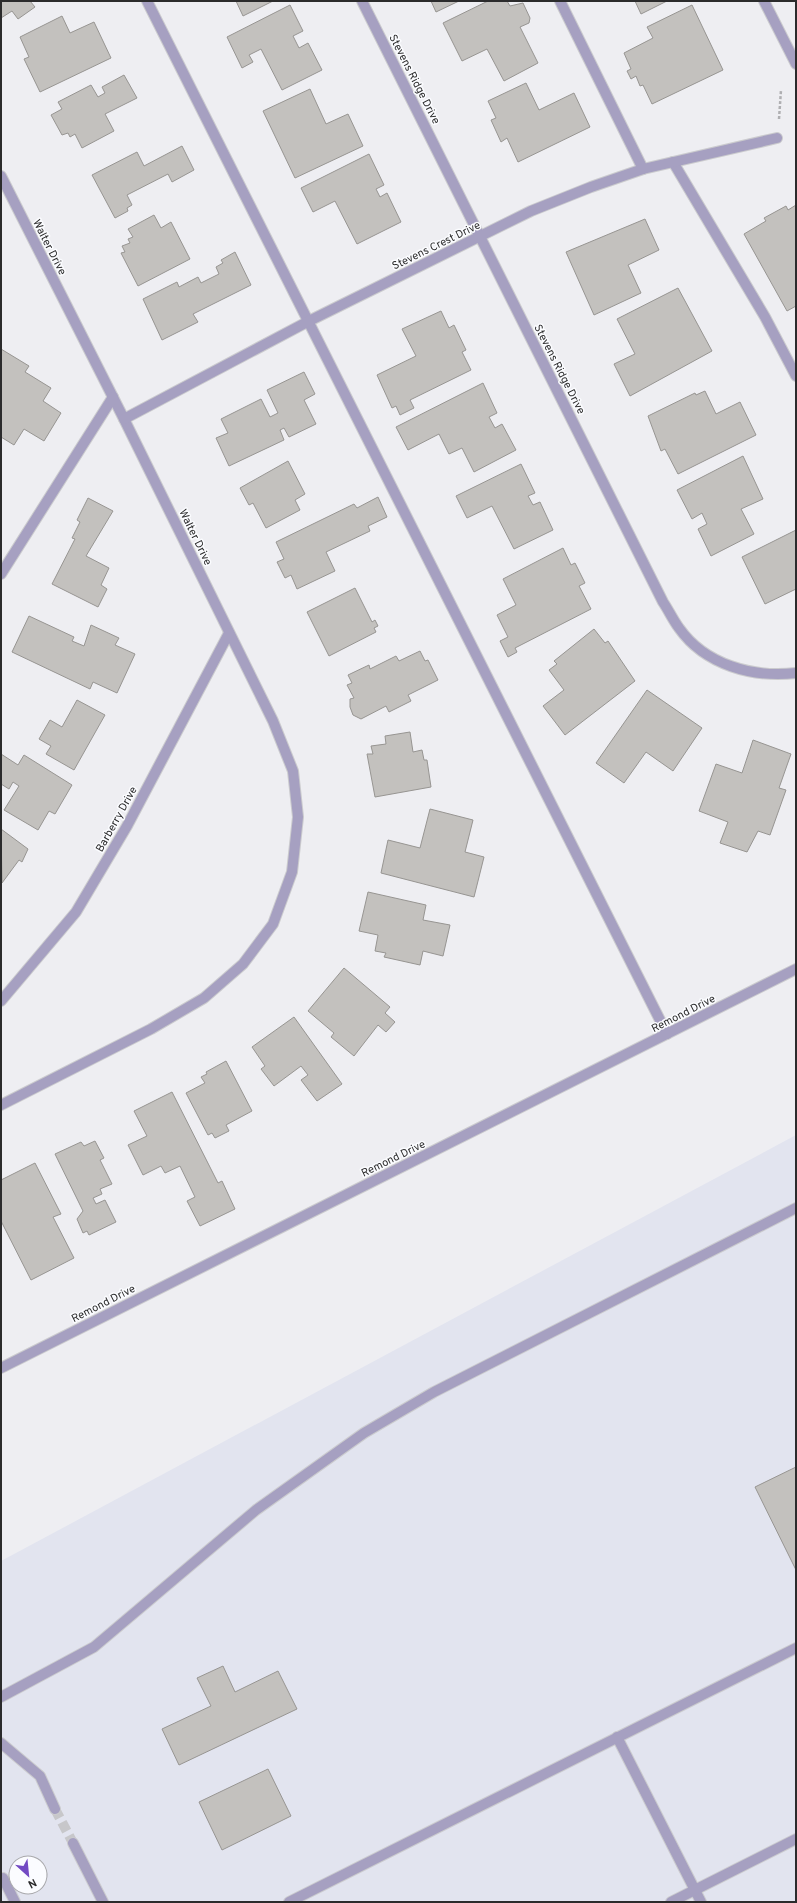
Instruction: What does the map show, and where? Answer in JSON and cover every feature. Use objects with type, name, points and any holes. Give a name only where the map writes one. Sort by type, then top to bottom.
[{"type":"street","points":[[146,1],[309,321],[667,1034]]},
{"type":"street","name":"Stevens Ridge Drive","points":[[362,1],[664,602],[679,629],[696,647],[723,664],[747,672],[780,675],[796,673]]},
{"type":"street","points":[[560,1],[643,170]]},
{"type":"street","points":[[764,1],[796,64]]},
{"type":"street","name":"Stevens Crest Drive","points":[[124,418],[309,321],[532,211],[591,187],[643,170],[777,138]]},
{"type":"street","points":[[673,162],[765,317],[796,376]]},
{"type":"street","name":"Walter Drive","points":[[1,176],[124,418],[229,633],[274,721],[293,771],[298,817],[292,872],[273,924],[243,964],[204,998],[152,1029],[1,1105]]},
{"type":"street","points":[[1,574],[113,397]]},
{"type":"street","name":"Barberry Drive","points":[[1,1001],[76,912],[127,826],[229,633]]},
{"type":"street","name":"Remond Drive","points":[[1,1368],[796,969]]},
{"type":"street","points":[[1,1697],[94,1647],[256,1510],[364,1433],[434,1392],[796,1208]]},
{"type":"street","points":[[289,1902],[796,1648]]},
{"type":"street","points":[[617,1737],[701,1902]]},
{"type":"street","points":[[1,1743],[40,1776],[55,1809]]},
{"type":"street","points":[[671,1902],[796,1840]]},
{"type":"street","points":[[73,1843],[103,1902]]},
{"type":"street","points":[[3,1878],[15,1902]]},
{"type":"path","points":[[777,138],[781,90]]},
{"type":"shaded area","points":[[796,1135],[796,1902],[1,1902],[1,1561]]},
{"type":"building","points":[[1,1],[30,1],[35,7],[18,19],[12,11],[1,18]]},
{"type":"building","points":[[236,1],[273,1],[243,16]]},
{"type":"building","points":[[431,1],[459,1],[436,12]]},
{"type":"building","points":[[488,1],[507,1],[510,6],[523,3],[530,18],[529,23],[520,27],[538,63],[504,81],[487,49],[462,61],[443,23]]},
{"type":"building","points":[[635,1],[667,1],[641,14]]},
{"type":"building","points":[[290,5],[303,31],[293,36],[299,48],[308,43],[322,70],[282,90],[261,49],[249,55],[253,62],[242,68],[227,37]]},
{"type":"building","points":[[692,5],[723,70],[652,104],[643,85],[640,86],[636,76],[631,79],[627,71],[631,69],[624,53],[653,38],[647,27]]},
{"type":"building","points":[[62,16],[70,33],[94,22],[111,58],[40,92],[24,59],[29,57],[20,37]]},
{"type":"building","points":[[124,75],[137,98],[105,114],[114,131],[82,148],[75,134],[70,137],[68,133],[62,135],[51,115],[62,109],[58,102],[91,85],[98,97],[105,93],[102,87]]},
{"type":"building","points":[[526,83],[539,110],[574,93],[590,127],[518,162],[507,138],[501,142],[491,120],[496,118],[488,101]]},
{"type":"building","points":[[310,89],[326,124],[348,114],[363,146],[295,178],[263,111]]},
{"type":"building","points":[[182,146],[194,170],[172,182],[168,174],[127,195],[132,205],[127,208],[128,211],[115,218],[92,175],[137,152],[144,166]]},
{"type":"building","points":[[369,154],[384,185],[376,189],[380,197],[387,193],[401,222],[357,244],[335,201],[313,212],[301,188]]},
{"type":"building","points":[[796,205],[796,306],[787,311],[744,234],[766,221],[764,218],[786,206],[788,210]]},
{"type":"building","points":[[154,215],[161,228],[171,222],[190,259],[138,286],[121,253],[125,252],[122,246],[130,243],[128,239],[133,237],[128,229]]},
{"type":"building","points":[[645,219],[659,250],[628,265],[641,293],[594,315],[566,252]]},
{"type":"building","points":[[235,252],[251,285],[193,314],[198,322],[162,340],[143,299],[177,282],[179,287],[198,277],[201,283],[219,274],[216,267],[223,263],[221,260]]},
{"type":"building","points":[[678,288],[712,351],[630,396],[614,364],[635,354],[617,319]]},
{"type":"building","points":[[441,311],[449,328],[454,325],[466,350],[462,352],[471,370],[410,400],[414,408],[400,415],[396,406],[392,408],[377,375],[416,356],[402,329]]},
{"type":"building","points":[[1,349],[29,366],[25,372],[51,388],[43,401],[61,413],[44,441],[24,429],[14,445],[1,437]]},
{"type":"building","points":[[304,372],[315,394],[304,400],[316,424],[289,437],[284,428],[280,430],[284,440],[229,466],[216,438],[228,433],[221,419],[261,399],[270,417],[278,413],[267,390]]},
{"type":"building","points":[[483,383],[497,413],[489,417],[495,428],[502,424],[516,450],[474,472],[462,448],[449,454],[439,434],[408,450],[396,427]]},
{"type":"building","points":[[705,391],[716,414],[740,402],[756,435],[678,474],[665,449],[661,451],[648,416],[695,393],[696,395]]},
{"type":"building","points":[[743,456],[763,499],[741,509],[754,534],[711,556],[698,529],[707,524],[702,513],[692,519],[677,490]]},
{"type":"building","points":[[288,461],[305,494],[295,500],[300,510],[266,528],[253,503],[249,505],[240,488]]},
{"type":"building","points":[[521,464],[535,493],[528,496],[533,505],[540,502],[553,530],[514,549],[492,506],[467,518],[456,496]]},
{"type":"building","points":[[378,497],[387,517],[368,526],[370,531],[326,552],[335,571],[297,589],[291,575],[285,578],[277,562],[284,559],[276,542],[354,504],[357,508]]},
{"type":"building","points":[[88,498],[113,511],[86,556],[109,568],[101,585],[107,589],[98,607],[52,584],[75,539],[72,538],[80,522],[77,520]]},
{"type":"building","points":[[796,530],[796,589],[765,604],[742,557]]},
{"type":"building","points":[[563,548],[571,565],[575,563],[585,583],[579,586],[591,609],[515,648],[517,652],[508,657],[500,641],[508,637],[497,615],[516,605],[503,579]]},
{"type":"building","points":[[355,588],[372,622],[375,620],[378,626],[374,628],[376,632],[329,656],[307,612]]},
{"type":"building","points":[[29,616],[74,637],[72,641],[84,646],[91,625],[119,638],[115,645],[135,654],[117,693],[93,682],[90,689],[12,652]]},
{"type":"building","points":[[594,629],[605,643],[608,641],[635,681],[565,735],[543,706],[564,690],[549,670],[557,664],[554,661]]},
{"type":"building","points":[[420,651],[425,661],[428,660],[438,680],[408,695],[411,701],[389,712],[386,706],[361,719],[353,715],[350,707],[350,699],[354,698],[347,685],[352,683],[348,675],[369,665],[370,669],[396,656],[399,661]]},
{"type":"building","points":[[647,690],[702,728],[673,771],[646,752],[624,783],[596,763]]},
{"type":"building","points":[[77,700],[105,715],[74,770],[46,754],[51,746],[39,739],[50,720],[62,727]]},
{"type":"building","points":[[410,732],[413,752],[422,750],[424,760],[427,760],[431,787],[375,797],[367,754],[373,754],[371,746],[386,744],[385,736]]},
{"type":"building","points":[[753,740],[791,754],[779,788],[786,790],[770,835],[758,831],[747,852],[720,843],[728,822],[699,811],[716,764],[742,773]]},
{"type":"building","points":[[1,754],[18,765],[24,755],[72,785],[55,814],[49,811],[38,830],[4,810],[19,786],[13,782],[9,789],[1,784]]},
{"type":"building","points":[[430,809],[473,820],[465,852],[484,857],[474,897],[381,873],[388,840],[420,848]]},
{"type":"building","points":[[1,829],[28,849],[22,862],[19,860],[2,883]]},
{"type":"building","points":[[368,892],[426,905],[423,920],[450,925],[443,956],[423,951],[420,965],[384,957],[386,953],[375,951],[378,935],[359,931]]},
{"type":"building","points":[[344,968],[390,1007],[385,1013],[395,1022],[386,1032],[378,1025],[354,1056],[331,1037],[334,1033],[308,1011]]},
{"type":"building","points":[[294,1017],[342,1084],[317,1101],[301,1080],[308,1075],[301,1066],[274,1086],[261,1069],[265,1066],[252,1047]]},
{"type":"building","points":[[226,1061],[252,1111],[226,1125],[229,1131],[215,1138],[212,1133],[208,1135],[186,1093],[205,1083],[201,1077],[207,1074],[206,1072]]},
{"type":"building","points":[[172,1092],[218,1183],[222,1181],[235,1209],[200,1226],[187,1201],[195,1197],[180,1166],[165,1173],[161,1166],[143,1175],[128,1145],[147,1136],[134,1111]]},
{"type":"building","points":[[95,1141],[104,1158],[100,1160],[112,1184],[100,1189],[102,1194],[93,1198],[96,1204],[105,1200],[116,1222],[89,1235],[87,1231],[83,1233],[77,1219],[83,1211],[55,1154],[81,1142],[84,1146]]},
{"type":"building","points":[[35,1163],[61,1214],[53,1217],[74,1258],[31,1280],[1,1221],[1,1180]]},
{"type":"building","points":[[796,1467],[796,1570],[755,1487]]},
{"type":"building","points":[[223,1666],[235,1692],[278,1671],[297,1709],[179,1765],[162,1729],[211,1706],[197,1678]]},
{"type":"building","points":[[268,1769],[291,1816],[222,1850],[199,1802]]},
{"type":"tunnel","points":[[55,1809],[73,1843]]}]
